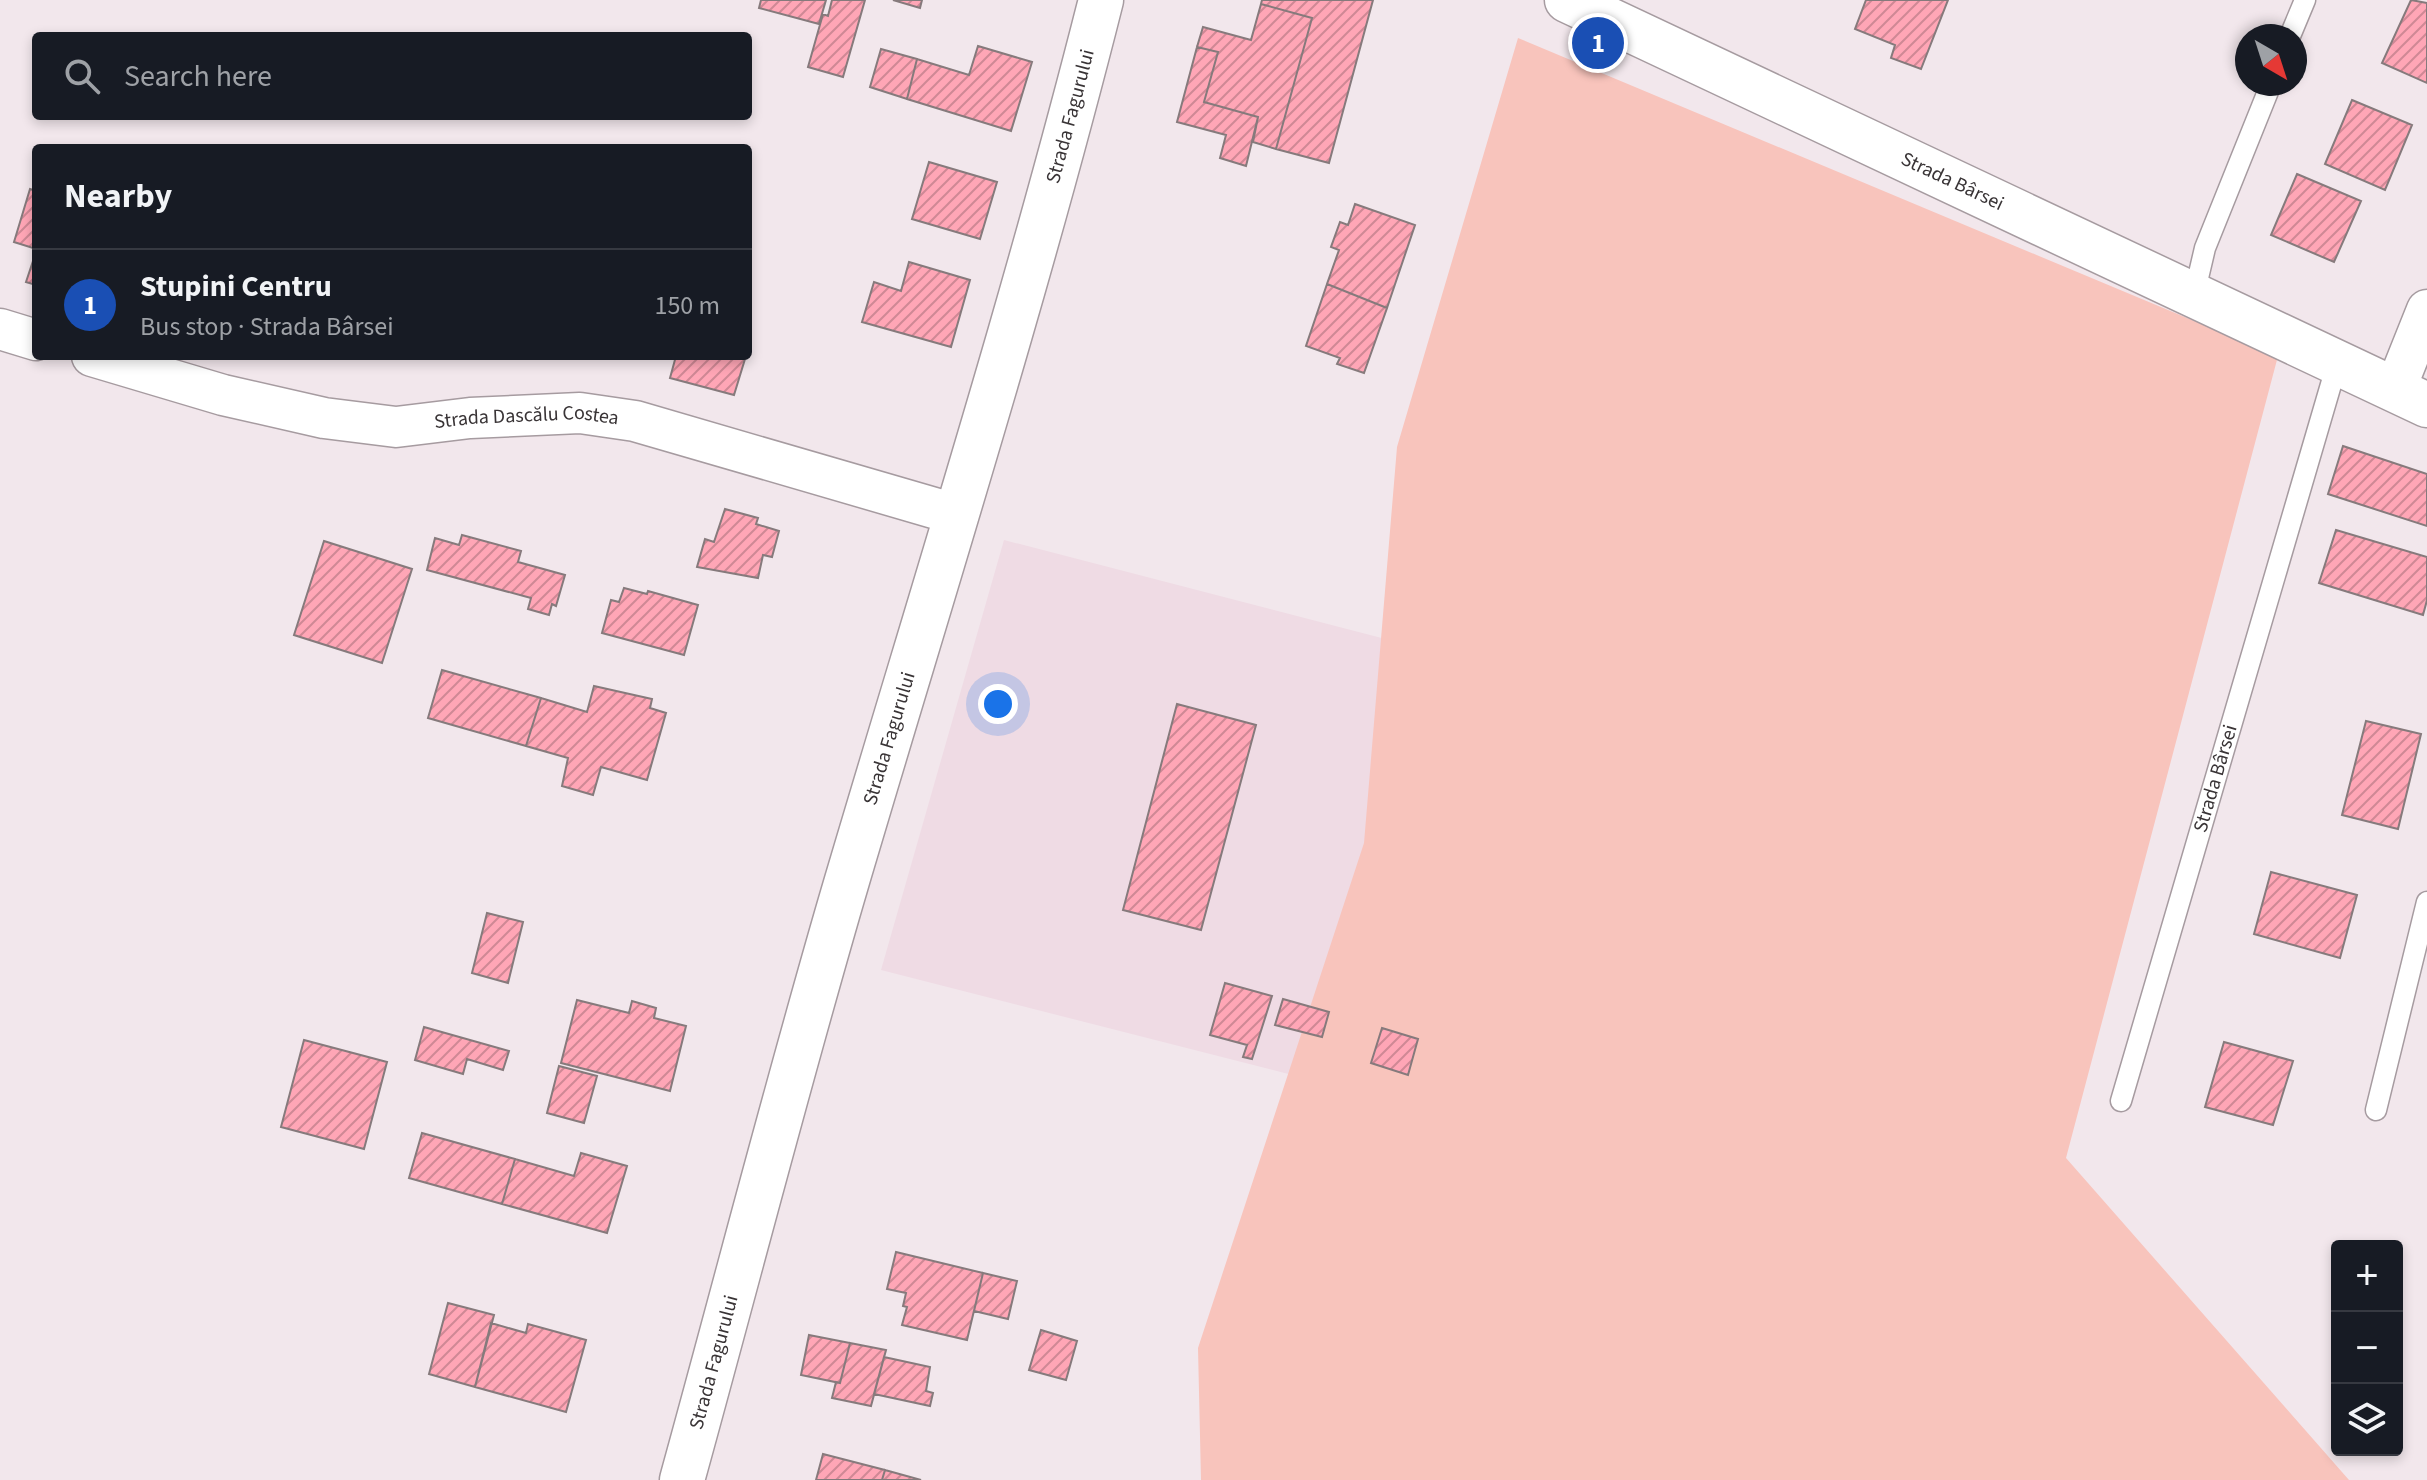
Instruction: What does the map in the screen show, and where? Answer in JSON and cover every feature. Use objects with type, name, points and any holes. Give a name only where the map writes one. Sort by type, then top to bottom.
[{"type":"street","name":"Strada Fagurului","points":[[682,1480],[845,888],[958,515],[1101,0]]},
{"type":"street","name":"Strada Bârsei","points":[[1567,0],[2411,397],[2427,310]]},
{"type":"street","points":[[0,329],[32,339]]},
{"type":"street","name":"Strada Dascălu Costea","points":[[105,360],[223,395],[324,418],[396,427],[470,418],[580,413],[635,421],[958,515]]},
{"type":"lane","points":[[2295,24],[2305,0]]},
{"type":"lane","points":[[2194,295],[2205,248],[2266,96]]},
{"type":"lane","name":"Strada Bârsei","points":[[2121,1101],[2337,364]]},
{"type":"lane","points":[[2376,1110],[2427,902]]},
{"type":"shaded area","points":[[1518,38],[2278,356],[2066,1158],[2349,1480],[1201,1480],[1198,1348],[1364,843],[1397,447]]},
{"type":"shaded area","points":[[1004,540],[1574,688],[1437,1112],[881,970]]},
{"type":"building","points":[[761,0],[826,0],[819,24],[759,8]]},
{"type":"building","points":[[832,0],[865,0],[843,77],[808,67],[823,14],[828,16]]},
{"type":"building","points":[[893,0],[922,0],[920,8]]},
{"type":"building","points":[[1262,0],[1373,0],[1329,163],[1276,149],[1312,18],[1261,4]]},
{"type":"building","points":[[1866,0],[1948,0],[1921,69],[1891,58],[1895,45],[1855,29]]},
{"type":"building","points":[[2411,0],[2427,3],[2427,83],[2382,63]]},
{"type":"building","points":[[1261,4],[1312,18],[1276,149],[1253,142],[1258,117],[1204,102],[1218,52],[1197,47],[1203,27],[1251,40]]},
{"type":"building","points":[[978,46],[1032,62],[1011,131],[907,99],[917,59],[969,75]]},
{"type":"building","points":[[1197,47],[1218,52],[1204,102],[1258,117],[1246,166],[1220,158],[1226,135],[1177,122]]},
{"type":"building","points":[[881,49],[917,59],[907,99],[870,87]]},
{"type":"building","points":[[2352,100],[2412,125],[2385,190],[2325,164]]},
{"type":"building","points":[[929,162],[997,182],[980,239],[912,219]]},
{"type":"building","points":[[2297,174],[2361,201],[2334,262],[2271,235]]},
{"type":"building","points":[[30,189],[32,248],[14,242]]},
{"type":"building","points":[[1355,204],[1415,225],[1387,308],[1327,284],[1339,250],[1331,247],[1340,222],[1348,225]]},
{"type":"building","points":[[909,262],[970,280],[951,347],[862,322],[874,282],[901,291]]},
{"type":"building","points":[[32,264],[32,284],[26,282]]},
{"type":"building","points":[[1327,284],[1387,308],[1364,373],[1337,364],[1340,358],[1306,346]]},
{"type":"building","points":[[675,360],[745,360],[734,395],[670,378]]},
{"type":"building","points":[[2343,446],[2427,474],[2427,526],[2328,494]]},
{"type":"building","points":[[725,509],[758,518],[756,524],[779,531],[772,557],[763,555],[758,578],[697,567],[705,539],[714,542]]},
{"type":"building","points":[[2336,530],[2427,557],[2427,600],[2423,615],[2319,583]]},
{"type":"building","points":[[462,535],[521,551],[518,562],[565,575],[556,606],[552,604],[549,615],[528,609],[531,598],[427,570],[435,538],[459,545]]},
{"type":"building","points":[[324,541],[412,569],[382,663],[294,635]]},
{"type":"building","points":[[624,588],[647,594],[648,591],[698,605],[684,655],[602,633],[611,600],[619,602]]},
{"type":"building","points":[[442,670],[541,698],[526,746],[428,718]]},
{"type":"building","points":[[594,686],[652,699],[650,708],[666,713],[647,780],[601,767],[593,795],[562,786],[568,758],[526,746],[541,698],[587,712]]},
{"type":"building","points":[[1177,704],[1256,725],[1201,930],[1123,910]]},
{"type":"building","points":[[2366,721],[2421,734],[2398,829],[2342,815]]},
{"type":"building","points":[[2271,872],[2357,895],[2340,958],[2254,934]]},
{"type":"building","points":[[487,913],[523,922],[508,983],[472,973]]},
{"type":"building","points":[[1225,983],[1272,996],[1252,1059],[1243,1057],[1247,1045],[1210,1035]]},
{"type":"building","points":[[1283,999],[1329,1012],[1322,1037],[1275,1025]]},
{"type":"building","points":[[577,1000],[629,1013],[632,1001],[656,1008],[654,1018],[686,1026],[670,1091],[561,1063]]},
{"type":"building","points":[[424,1027],[509,1051],[503,1070],[467,1059],[463,1074],[415,1060]]},
{"type":"building","points":[[1382,1028],[1418,1039],[1408,1075],[1371,1063]]},
{"type":"building","points":[[304,1040],[387,1062],[364,1149],[281,1127]]},
{"type":"building","points":[[2224,1042],[2293,1061],[2273,1125],[2205,1107]]},
{"type":"building","points":[[559,1066],[597,1076],[584,1123],[547,1113]]},
{"type":"building","points":[[422,1133],[515,1159],[502,1204],[409,1178]]},
{"type":"building","points":[[581,1153],[627,1166],[607,1233],[502,1204],[515,1159],[574,1176]]},
{"type":"building","points":[[896,1252],[983,1273],[967,1340],[902,1325],[907,1307],[903,1306],[906,1293],[887,1289]]},
{"type":"building","points":[[983,1273],[1017,1281],[1008,1319],[974,1311]]},
{"type":"building","points":[[448,1303],[494,1315],[475,1387],[429,1374]]},
{"type":"building","points":[[491,1323],[526,1333],[528,1324],[586,1340],[566,1412],[475,1387]]},
{"type":"building","points":[[1041,1330],[1077,1341],[1066,1380],[1029,1370]]},
{"type":"building","points":[[809,1335],[850,1343],[840,1383],[801,1375]]},
{"type":"building","points":[[850,1343],[886,1350],[871,1406],[832,1398],[836,1382],[840,1383]]},
{"type":"building","points":[[884,1357],[930,1367],[926,1391],[933,1393],[930,1406],[874,1394]]},
{"type":"building","points":[[823,1454],[885,1470],[882,1480],[816,1480]]},
{"type":"building","points":[[885,1470],[921,1480],[882,1480]]},
{"type":"place","name":"Stupini Centru","points":[[1598,43]]}]
